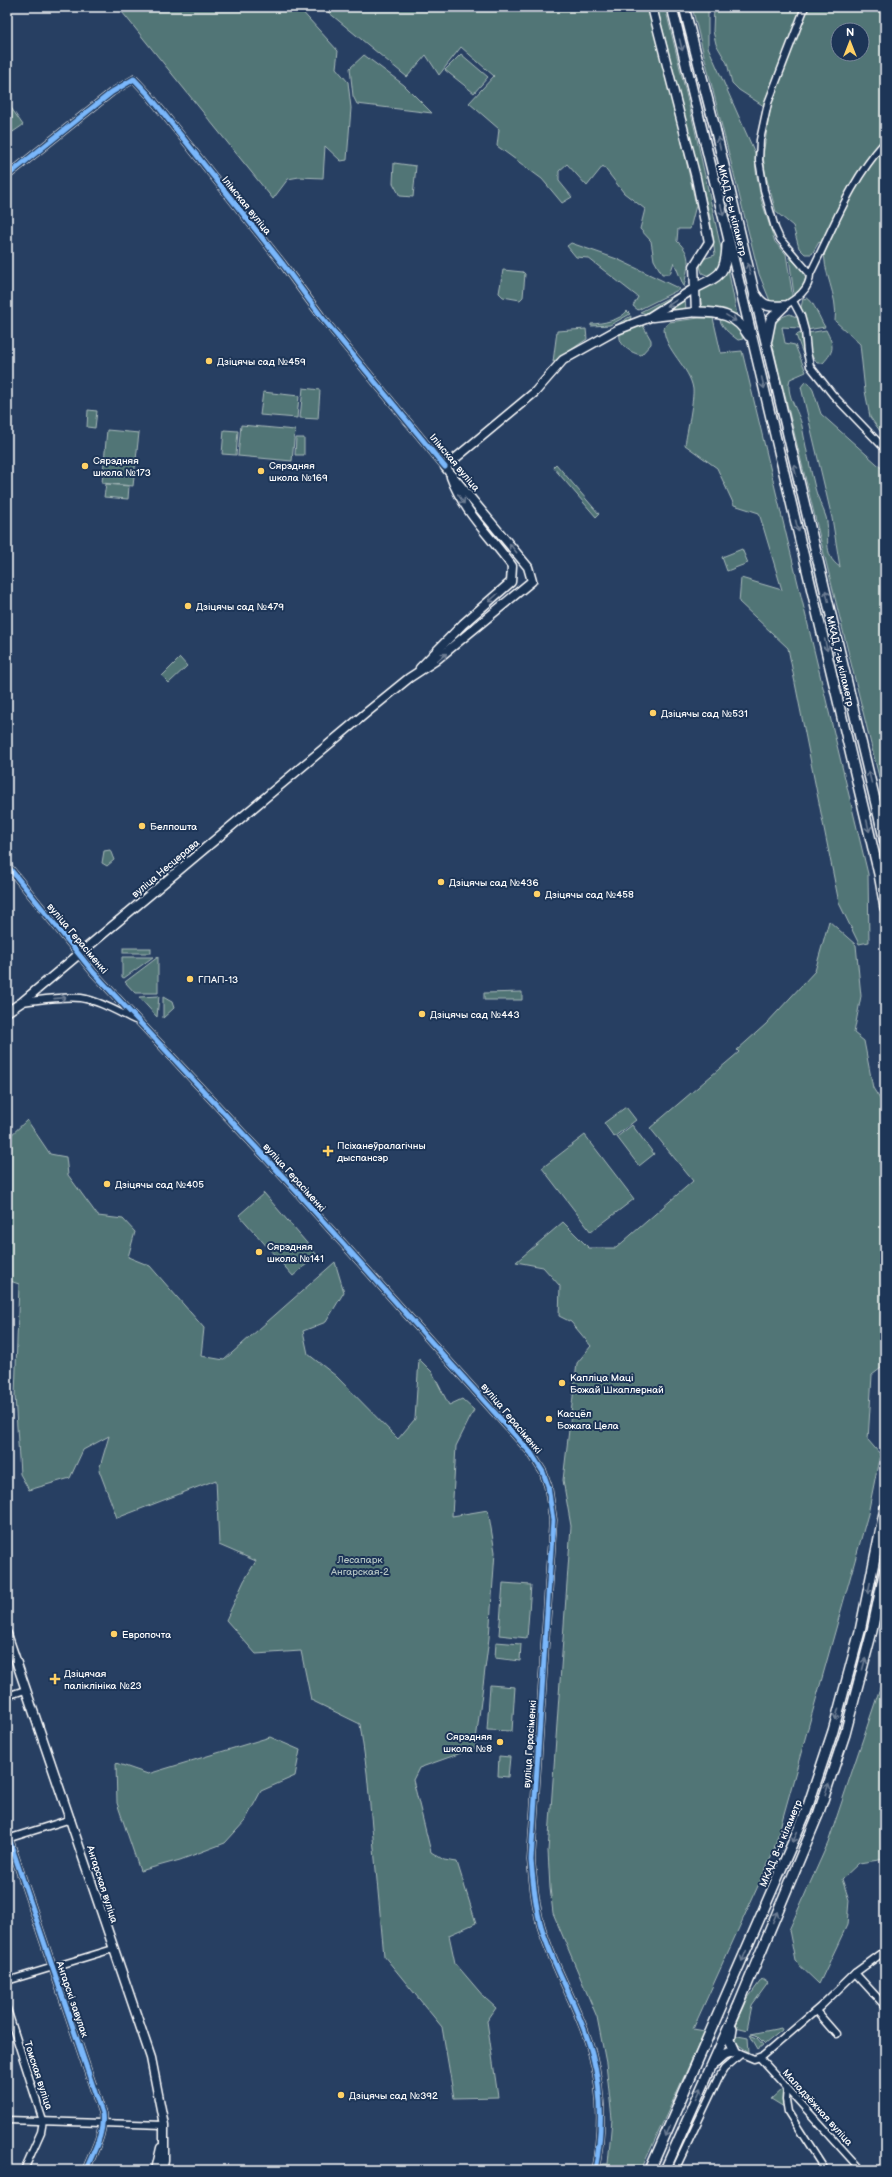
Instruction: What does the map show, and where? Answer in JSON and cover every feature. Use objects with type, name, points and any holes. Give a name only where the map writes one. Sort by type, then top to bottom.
[{"type":"highway","name":"МКАД, 6-ы кіламетр","points":[[672,7],[771,420]]},
{"type":"highway","name":"МКАД, 6-ы кіламетр","points":[[684,7],[753,288],[783,418]]},
{"type":"highway","points":[[695,288],[717,277],[722,272],[726,263],[727,232]]},
{"type":"highway","points":[[753,288],[763,304],[769,307],[784,306]]},
{"type":"highway","points":[[766,348],[768,327],[771,319],[784,306]]},
{"type":"highway","points":[[696,312],[712,312],[729,316],[743,327],[754,346]]},
{"type":"highway","name":"МКАД, 7-ы кіламетр","points":[[783,418],[885,842]]},
{"type":"highway","name":"МКАД, 7-ы кіламетр","points":[[771,420],[826,643],[879,874],[885,908]]},
{"type":"highway","name":"МКАД, 8-ы кіламетр","points":[[650,2170],[806,1812],[832,1731],[860,1631],[885,1508]]},
{"type":"highway","points":[[664,2170],[739,2004],[818,1815],[845,1734],[872,1631],[885,1568]]},
{"type":"highway","points":[[711,2067],[721,2056],[738,2053],[730,2035],[739,2004]]},
{"type":"main road","points":[[648,318],[696,312],[694,266],[696,260],[708,245],[708,233],[652,7]]},
{"type":"main road","points":[[510,582],[512,566],[456,491],[447,471],[535,392],[563,360],[617,330],[648,318],[695,288]]},
{"type":"main road","name":"Ілімская вуліца","points":[[447,471],[486,514],[531,572],[532,580],[518,592]]},
{"type":"main road","points":[[478,522],[486,514]]},
{"type":"main road","points":[[516,581],[520,583],[518,592],[470,634],[436,662],[409,678],[463,624],[510,582],[516,581]]},
{"type":"main road","points":[[463,624],[461,631],[463,634],[470,634]]},
{"type":"main road","name":"вуліца Несцерава","points":[[7,1012],[22,1002],[409,678]]},
{"type":"main road","name":"Ангарская вуліца","points":[[7,1634],[151,2058],[164,2125],[164,2161],[162,2170]]},
{"type":"main road","name":"Ангарская вуліца","points":[[156,2170],[163,2143]]},
{"type":"street","points":[[805,7],[768,102],[760,140],[759,160],[764,190],[775,228],[780,239],[810,274]]},
{"type":"street","name":"Ілімская вуліца","points":[[7,176],[112,92],[134,79],[149,95],[251,223],[321,316],[447,471]]},
{"type":"street","points":[[784,306],[800,296],[806,288],[810,274],[856,179],[885,142]]},
{"type":"street","points":[[793,301],[801,316],[805,331],[810,366],[833,395],[885,449]]},
{"type":"street","name":"вуліца Герасіменкі","points":[[7,865],[78,955],[464,1376],[531,1453],[543,1472],[551,1498],[553,1520],[531,1860],[533,1884],[541,1926],[586,2036],[596,2074],[601,2113],[595,2170]]},
{"type":"street","points":[[22,1002],[67,997],[81,998],[99,1003],[140,1022]]},
{"type":"street","points":[[7,1696],[25,1690]]},
{"type":"street","points":[[8,1837],[71,1819]]},
{"type":"street","name":"Ангарскі завулак","points":[[8,1837],[102,2113],[103,2122]]},
{"type":"street","points":[[7,1981],[113,1949]]},
{"type":"street","points":[[675,2170],[718,2079],[724,2069],[738,2053],[754,2059],[760,2058],[816,2011],[855,1973],[885,1951]]},
{"type":"street","points":[[855,1973],[885,2006]]},
{"type":"street","name":"Томская вуліца","points":[[7,2009],[43,2121],[41,2132],[24,2170]]},
{"type":"street","points":[[816,2011],[836,2034]]},
{"type":"street","name":"Маладзёжная вуліца","points":[[760,2058],[861,2170]]},
{"type":"street","points":[[787,2087],[786,2100],[788,2112],[824,2170]]},
{"type":"street","points":[[7,2120],[164,2125]]},
{"type":"street","points":[[86,2170],[103,2122]]},
{"type":"green space","points":[[118,7],[299,8],[338,51],[336,68],[348,82],[351,108],[347,160],[341,161],[325,146],[323,178],[299,177],[288,179],[273,199]]},
{"type":"green space","points":[[322,7],[648,7],[678,124],[696,205],[690,229],[678,229],[677,241],[686,252],[688,262],[684,287],[674,262],[670,274],[662,274],[654,260],[651,241],[640,229],[645,209],[624,193],[603,166],[587,186],[567,164],[559,171],[559,181],[572,197],[562,203],[542,179],[497,146],[499,129],[469,103],[494,76],[461,47],[439,75],[426,55],[407,77]]},
{"type":"green space","points":[[657,7],[665,7],[695,130],[722,253],[721,263],[715,274],[709,276],[702,273],[700,266],[703,259],[715,255],[710,217]]},
{"type":"green space","points":[[692,7],[708,7],[708,47],[755,153],[756,171],[761,199],[775,242],[786,254],[792,297],[784,301],[770,301],[759,274]]},
{"type":"green space","points":[[714,7],[885,7],[885,438],[870,417],[865,391],[860,344],[835,321],[835,302],[825,265],[825,247],[819,242],[812,254],[805,254],[799,248],[793,226],[776,212],[765,172],[763,155],[770,110],[739,90],[732,83],[727,63],[716,44],[713,31]]},
{"type":"green space","points":[[461,54],[488,77],[474,93],[445,70]]},
{"type":"green space","points":[[364,55],[404,85],[432,113],[357,104],[353,96],[350,68]]},
{"type":"green space","points":[[7,102],[23,125],[7,136]]},
{"type":"green space","points":[[394,163],[416,166],[413,197],[400,196],[393,183]]},
{"type":"green space","points":[[571,243],[617,259],[680,289],[638,310],[633,306],[638,297],[588,258],[576,257],[567,246]]},
{"type":"green space","points":[[789,257],[803,271],[806,279],[802,288],[794,295]]},
{"type":"green space","points":[[728,268],[737,315],[725,309],[702,307],[699,291]]},
{"type":"green space","points":[[503,270],[523,272],[525,274],[523,297],[520,300],[503,297],[499,293]]},
{"type":"green space","points":[[682,291],[683,292],[647,314],[640,312]]},
{"type":"green space","points":[[685,298],[686,310],[659,314]]},
{"type":"green space","points":[[807,298],[810,300],[825,327],[807,330],[801,307],[803,299]]},
{"type":"green space","points":[[627,311],[630,314],[610,325],[591,326],[591,324],[616,319]]},
{"type":"green space","points":[[790,314],[798,318],[800,328],[782,327],[785,343],[795,345],[806,372],[790,379],[789,391],[802,426],[816,492],[826,517],[830,557],[840,567],[832,518],[801,387],[804,383],[808,382],[813,390],[821,414],[885,471],[885,779],[881,769],[885,782],[885,801],[772,343],[772,333],[775,324],[781,318]]},
{"type":"green space","points":[[719,315],[738,327],[743,339],[738,340],[728,332],[721,323]]},
{"type":"green space","points":[[631,316],[630,321],[597,336]]},
{"type":"green space","points":[[699,318],[713,318],[721,353],[742,351],[868,874],[869,942],[859,944],[839,903],[788,648],[739,602],[741,578],[782,590],[759,513],[734,505],[717,468],[685,445],[693,389],[687,373],[668,344],[664,328],[669,322]]},
{"type":"green space","points":[[642,324],[651,340],[651,344],[641,355],[633,352],[623,345],[620,334]]},
{"type":"green space","points":[[586,329],[587,339],[553,362],[557,331]]},
{"type":"green space","points":[[826,330],[831,340],[832,348],[830,355],[823,363],[817,363],[811,355],[808,333]]},
{"type":"green space","points":[[801,333],[804,357],[796,335]]},
{"type":"green space","points":[[303,388],[320,390],[318,419],[300,418]]},
{"type":"green space","points":[[263,392],[299,396],[297,418],[260,415]]},
{"type":"green space","points":[[88,410],[97,411],[95,428],[87,427]]},
{"type":"green space","points":[[241,425],[295,430],[292,461],[238,456]]},
{"type":"green space","points":[[107,430],[139,433],[133,486],[102,483]]},
{"type":"green space","points":[[224,430],[238,431],[236,455],[222,454]]},
{"type":"green space","points":[[296,438],[304,438],[304,455],[295,455]]},
{"type":"green space","points":[[556,464],[599,514],[596,517],[553,467]]},
{"type":"green space","points":[[106,484],[129,486],[128,499],[104,497]]},
{"type":"green space","points":[[742,549],[748,563],[727,571],[722,557]]},
{"type":"green space","points":[[180,658],[187,666],[169,683],[162,676]]},
{"type":"green space","points":[[110,850],[114,860],[107,866],[102,863],[104,851]]},
{"type":"green space","points":[[829,921],[856,945],[861,996],[854,1033],[864,1041],[873,1088],[885,1107],[885,1160],[880,1161],[881,1186],[885,1189],[885,1365],[872,1375],[868,1440],[880,1454],[868,1514],[773,1853],[693,2029],[705,2031],[641,2170],[600,2170],[602,2164],[608,2164],[612,2119],[606,2063],[597,2017],[553,1913],[548,1851],[571,1526],[563,1480],[577,1363],[591,1346],[571,1322],[559,1316],[560,1286],[543,1267],[516,1262],[563,1222],[589,1248],[616,1248],[693,1181],[650,1128],[739,1052],[737,1050],[766,1024],[815,971]]},
{"type":"green space","points":[[123,948],[151,948],[151,953],[123,953]]},
{"type":"green space","points":[[122,957],[153,957],[124,978],[122,977]]},
{"type":"green space","points":[[158,957],[158,993],[135,993],[125,982]]},
{"type":"green space","points":[[522,992],[522,1000],[484,1000],[484,993]]},
{"type":"green space","points":[[159,996],[157,1017],[139,997]]},
{"type":"green space","points":[[163,997],[172,1002],[174,1008],[163,1018]]},
{"type":"green space","points":[[626,1107],[636,1120],[614,1137],[604,1123]]},
{"type":"green space","name":"Лесапарк Ангарская-2","points":[[27,1120],[50,1154],[66,1157],[68,1175],[98,1216],[123,1219],[135,1232],[128,1257],[150,1266],[204,1328],[201,1356],[224,1360],[335,1262],[344,1292],[326,1322],[303,1331],[308,1354],[336,1376],[398,1439],[415,1419],[419,1359],[432,1372],[449,1405],[462,1399],[474,1410],[456,1446],[452,1516],[488,1510],[495,1552],[489,1638],[475,1748],[419,1768],[413,1780],[431,1852],[444,1860],[457,1862],[476,1923],[449,1935],[455,1963],[484,1997],[496,2008],[487,2021],[498,2097],[454,2098],[442,2027],[384,1956],[367,1773],[360,1724],[311,1700],[301,1651],[256,1654],[226,1620],[244,1581],[256,1561],[219,1545],[216,1480],[117,1518],[99,1470],[109,1436],[83,1450],[70,1478],[29,1490],[20,1474],[15,1396],[19,1284],[7,1280],[7,1139]]},
{"type":"green space","points":[[632,1125],[654,1154],[639,1166],[617,1137]]},
{"type":"green space","points":[[585,1135],[634,1199],[591,1232],[542,1168]]},
{"type":"green space","points":[[264,1193],[317,1255],[293,1276],[239,1215]]},
{"type":"green space","points":[[503,1583],[531,1585],[527,1638],[499,1635]]},
{"type":"green space","points":[[496,1642],[521,1644],[520,1661],[495,1658]]},
{"type":"green space","points":[[885,1673],[885,1859],[859,1863],[842,1879],[849,1900],[847,1925],[819,1984],[795,1961],[789,1930],[828,1843]]},
{"type":"green space","points":[[490,1685],[515,1687],[512,1731],[487,1730]]},
{"type":"green space","points":[[270,1737],[300,1750],[295,1776],[261,1791],[245,1821],[225,1843],[180,1860],[140,1871],[117,1803],[116,1763],[148,1774]]},
{"type":"green space","points":[[499,1756],[510,1757],[508,1777],[498,1776]]},
{"type":"green space","points":[[762,1979],[768,1983],[752,2005],[747,2030],[735,2027],[748,1998]]},
{"type":"green space","points":[[781,2028],[782,2030],[765,2044],[756,2035],[751,2034]]},
{"type":"green space","points":[[733,2035],[748,2038],[749,2052],[737,2044]]},
{"type":"green space","points":[[750,2035],[757,2038],[763,2045],[758,2049]]},
{"type":"green space","points":[[782,2089],[785,2101],[784,2107],[771,2099]]},
{"type":"cycle path","points":[[7,176],[112,92],[134,79],[149,95],[282,263],[321,316],[445,467]]},
{"type":"cycle path","points":[[7,865],[94,973],[288,1182],[531,1453],[543,1472],[548,1486],[553,1520],[531,1860],[533,1885],[541,1926],[546,1942],[581,2021],[592,2053],[595,2067],[598,2082],[600,2111],[598,2155],[595,2170]]},
{"type":"cycle path","points":[[7,1833],[102,2113],[102,2128],[86,2170]]},
{"type":"place","name":"Дзіцячы сад №459","points":[[209,361]]},
{"type":"place","name":"Сярэдняя школа №173","points":[[85,466]]},
{"type":"place","name":"Сярэдняя школа №169","points":[[261,471]]},
{"type":"place","name":"Дзіцячы сад №479","points":[[188,606]]},
{"type":"place","name":"Дзіцячы сад №531","points":[[653,713]]},
{"type":"place","name":"Белпошта","points":[[142,826]]},
{"type":"place","name":"Дзіцячы сад №436","points":[[441,882]]},
{"type":"place","name":"Дзіцячы сад №458","points":[[537,894]]},
{"type":"place","name":"ГПАП-13","points":[[190,979]]},
{"type":"place","name":"Дзіцячы сад №443","points":[[422,1014]]},
{"type":"place","name":"Псіханеўралагічны дыспансэр","points":[[328,1151]]},
{"type":"place","name":"Дзіцячы сад №405","points":[[107,1184]]},
{"type":"place","name":"Сярэдняя школа №141","points":[[259,1252]]},
{"type":"place","name":"Капліца Маці Божай Шкаплернай","points":[[562,1383]]},
{"type":"place","name":"Касцёл Божага Цела","points":[[549,1419]]},
{"type":"place","name":"Европочта","points":[[114,1634]]},
{"type":"place","name":"Дзіцячая паліклініка №23","points":[[55,1679]]},
{"type":"place","name":"Сярэдняя школа №8","points":[[500,1742]]},
{"type":"place","name":"Дзіцячы сад №392","points":[[341,2095]]}]
